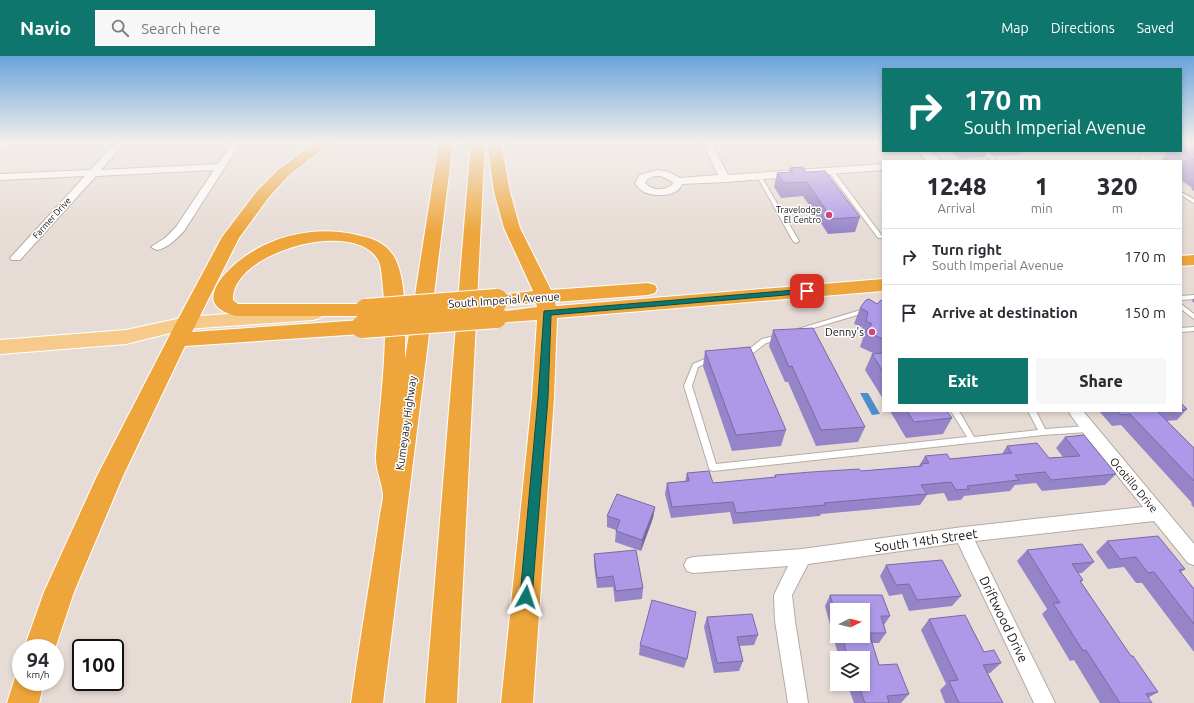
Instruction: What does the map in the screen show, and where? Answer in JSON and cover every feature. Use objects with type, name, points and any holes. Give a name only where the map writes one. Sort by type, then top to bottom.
[{"type":"highway","points":[[43,639],[59,592],[110,476],[231,237],[263,194],[284,172]]},
{"type":"highway","name":"Kumeyaay Highway","points":[[366,703],[442,172]]},
{"type":"highway","points":[[441,703],[476,172]]},
{"type":"highway","points":[[499,172],[502,192],[512,228],[546,305],[543,398],[517,703]]},
{"type":"highway","points":[[364,318],[231,309],[226,306],[223,300],[223,294],[230,279],[237,271],[255,257],[277,246],[301,238],[323,236],[353,238],[377,247],[385,255],[389,262],[393,281],[396,316],[393,394],[388,458],[396,495]]},
{"type":"highway","points":[[1182,250],[1194,249]]},
{"type":"highway","points":[[1182,261],[1194,260]]},
{"type":"highway","name":"South Imperial Avenue","points":[[182,332],[546,305],[882,272]]},
{"type":"highway","name":"South Imperial Avenue","points":[[546,305],[882,285]]},
{"type":"highway","points":[[23,703],[26,691]]},
{"type":"main road","name":"South Imperial Avenue","points":[[0,347],[182,332]]},
{"type":"street","points":[[0,177],[110,172]]},
{"type":"street","points":[[157,247],[169,240],[180,229],[218,172]]},
{"type":"street","points":[[722,172],[725,179]]},
{"type":"street","points":[[678,181],[814,172]]},
{"type":"street","name":"Farmer Drive","points":[[16,258],[93,173]]},
{"type":"street","name":"Ocotillo Drive","points":[[1076,412],[1194,558]]},
{"type":"street","name":"South 14th Street","points":[[693,564],[802,557],[963,535],[1158,513]]},
{"type":"street","name":"Driftwood Drive","points":[[963,535],[1045,703]]},
{"type":"street","points":[[798,703],[785,621],[783,595],[802,557]]},
{"type":"lane","points":[[832,172],[880,237]]},
{"type":"lane","points":[[759,176],[796,242]]},
{"type":"lane","points":[[1182,194],[1194,201]]},
{"type":"lane","points":[[1182,298],[1194,297]]},
{"type":"lane","points":[[1182,307],[1194,317]]},
{"type":"lane","points":[[737,353],[750,352],[764,341],[864,311],[882,309]]},
{"type":"lane","points":[[1182,330],[1194,329]]},
{"type":"lane","points":[[718,355],[695,366],[688,386],[713,468],[1088,428]]},
{"type":"lane","points":[[956,412],[972,440]]},
{"type":"lane","points":[[1033,412],[1043,432]]},
{"type":"water","points":[[860,393],[868,393],[880,414],[872,415]]},
{"type":"building","points":[[826,172],[860,217],[832,219],[807,182],[784,183],[777,173]]},
{"type":"building","points":[[869,299],[877,304],[882,300],[882,339],[866,331],[872,324],[866,321],[868,312],[860,308],[866,300]]},
{"type":"building","points":[[813,328],[865,427],[821,430],[792,366],[789,367],[773,330]]},
{"type":"building","points":[[750,347],[786,430],[736,435],[705,351]]},
{"type":"building","points":[[882,353],[882,370],[872,354]]},
{"type":"building","points":[[1182,404],[1187,409],[1182,410]]},
{"type":"building","points":[[908,412],[948,412],[952,418],[914,422]]},
{"type":"building","points":[[1119,412],[1158,412],[1194,448],[1194,481],[1130,414],[1121,415]]},
{"type":"building","points":[[1084,435],[1116,474],[1051,480],[1045,472],[1015,475],[1019,480],[967,486],[969,489],[956,490],[951,482],[921,485],[927,494],[824,503],[825,505],[736,513],[733,502],[672,507],[667,483],[689,481],[687,473],[709,471],[713,483],[811,472],[859,469],[861,471],[922,466],[921,464],[929,463],[925,456],[947,454],[950,459],[1012,453],[1007,446],[1037,443],[1049,458],[1080,456],[1065,437]]},
{"type":"building","points":[[617,494],[655,507],[642,540],[616,531],[620,520],[607,516]]},
{"type":"building","points":[[1158,536],[1185,569],[1179,570],[1194,589],[1194,624],[1154,572],[1148,573],[1136,557],[1120,559],[1107,541]]},
{"type":"building","points":[[1082,544],[1094,562],[1072,564],[1083,580],[1080,581],[1131,656],[1133,656],[1158,692],[1146,694],[1152,703],[1120,703],[1086,650],[1083,651],[1053,603],[1060,603],[1027,550]]},
{"type":"building","points":[[636,550],[643,588],[616,591],[613,576],[597,578],[594,554]]},
{"type":"building","points":[[942,560],[961,596],[917,600],[909,584],[896,585],[886,565]]},
{"type":"building","points":[[830,595],[882,595],[890,616],[881,616],[886,633],[870,633],[870,603],[832,603]]},
{"type":"building","points":[[652,600],[696,612],[687,659],[640,645]]},
{"type":"building","points":[[752,614],[758,635],[737,637],[743,661],[717,663],[707,617]]},
{"type":"building","points":[[965,615],[984,652],[994,650],[1001,663],[983,665],[1003,703],[959,703],[949,681],[958,680],[929,619]]},
{"type":"building","points":[[870,636],[879,665],[897,664],[909,694],[887,696],[889,703],[865,703],[861,691],[870,691],[870,651],[846,651],[844,643],[870,643]]},
{"type":"place","name":"Travelodge El Centro","points":[[829,215]]},
{"type":"place","name":"Denny's","points":[[872,332]]},
{"type":"route","points":[[526,597],[543,398],[547,313],[807,291]]}]
